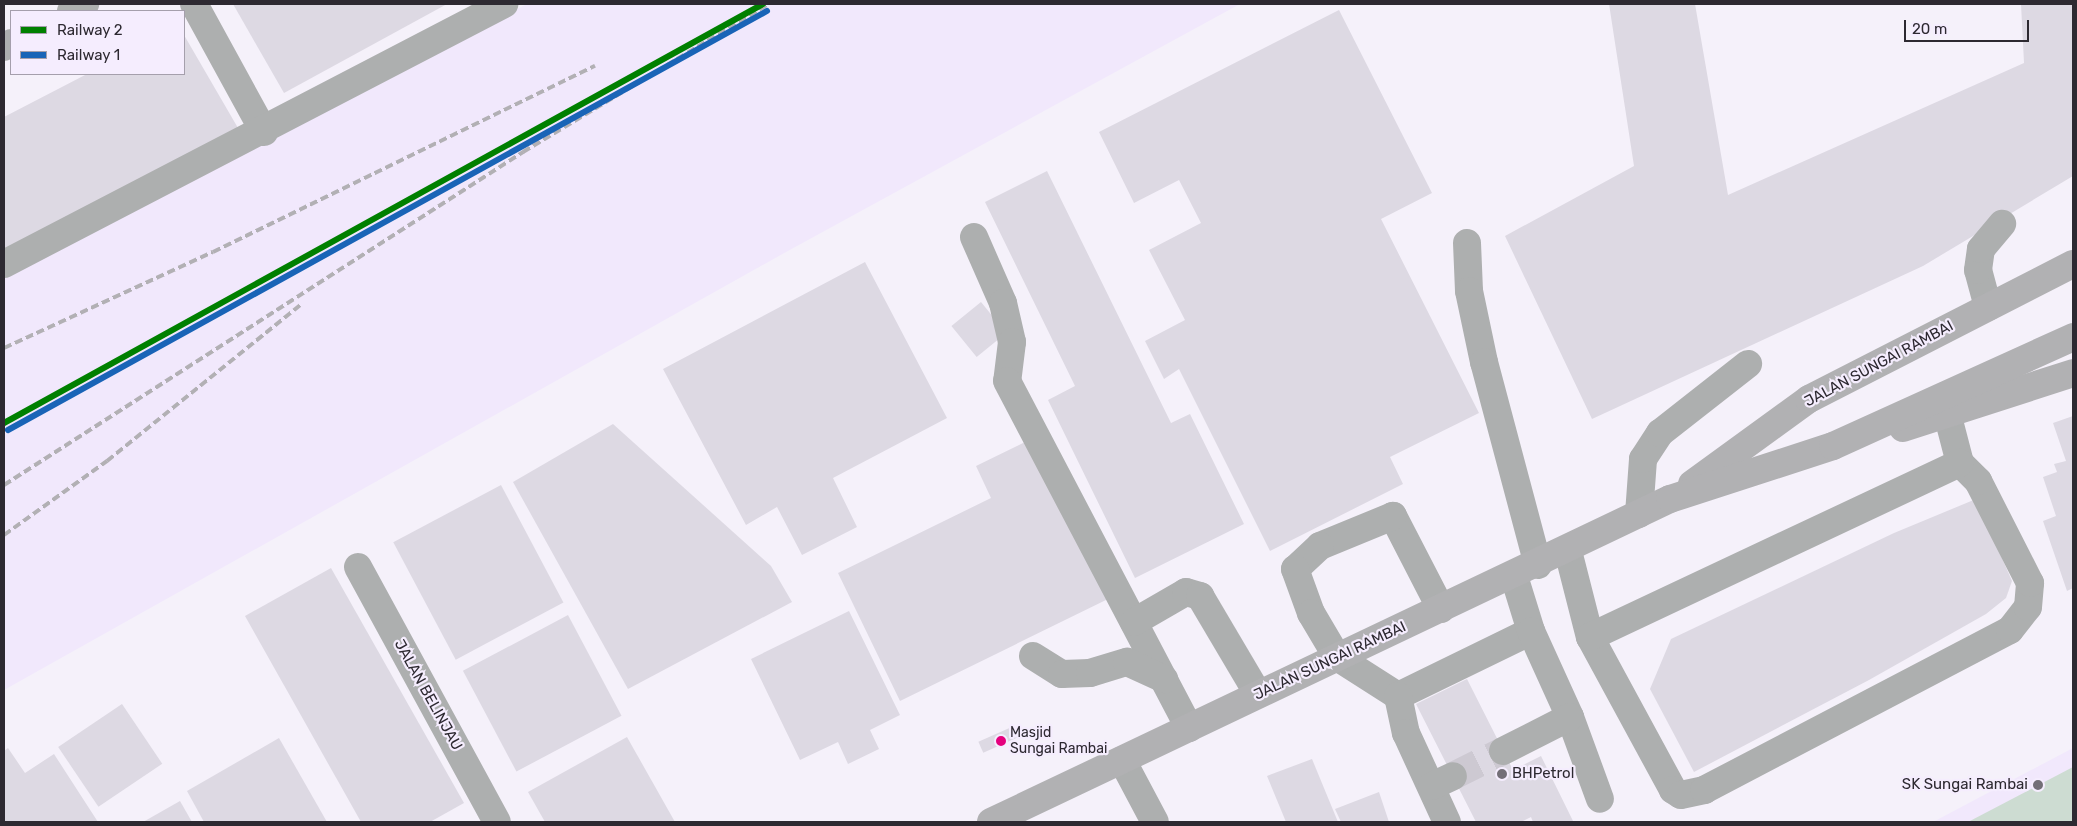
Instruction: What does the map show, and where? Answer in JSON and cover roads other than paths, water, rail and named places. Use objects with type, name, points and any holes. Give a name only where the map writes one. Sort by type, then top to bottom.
[{"type":"main road","points":[[1988,307],[2073,252]]},
{"type":"main road","name":"JALAN SUNGAI RAMBAI","points":[[1670,499],[1809,399],[2073,264]]},
{"type":"main road","name":"JALAN SUNGAI RAMBAI","points":[[991,822],[1258,694],[1568,551],[1670,499],[1832,446],[2073,337]]},
{"type":"main road","points":[[1832,446],[1948,416],[2073,373]]},
{"type":"street","points":[[73,10],[85,4]]},
{"type":"street","points":[[194,4],[264,132]]},
{"type":"street","points":[[4,264],[264,132],[504,4]]},
{"type":"street","points":[[1988,307],[1978,270],[1980,249],[2002,224]]},
{"type":"street","points":[[974,237],[1003,303],[1012,342],[1007,381],[1189,728]]},
{"type":"street","points":[[1466,243],[1469,291],[1526,570],[1531,631],[1570,717],[1600,799]]},
{"type":"street","points":[[1639,514],[1643,459],[1660,433],[1748,364]]},
{"type":"street","points":[[1568,551],[1590,637],[1673,790],[1681,795],[1704,790],[1743,772],[2010,630],[2028,608],[2030,582],[1978,482],[1960,463],[1948,416]]},
{"type":"street","points":[[1590,637],[1960,463]]},
{"type":"street","points":[[1441,609],[1393,516],[1320,546],[1295,568],[1311,613],[1337,657],[1398,696],[1406,733],[1442,781],[1447,822]]},
{"type":"street","name":"JALAN BELINJAU","points":[[358,567],[497,822]]},
{"type":"street","points":[[1134,622],[1186,592],[1200,596],[1258,694]]},
{"type":"street","points":[[1398,696],[1531,631]]},
{"type":"street","points":[[1033,656],[1062,674],[1090,673],[1127,662],[1164,679]]},
{"type":"street","points":[[1503,751],[1570,717]]},
{"type":"street","points":[[1122,760],[1155,822]]},
{"type":"tunnel","points":[[1453,776],[1503,751]]},
{"type":"railway","points":[[4,485],[523,152],[768,4]]},
{"type":"railway","points":[[4,348],[213,252],[595,66]]},
{"type":"railway","points":[[4,535],[107,461],[300,305]]},
{"type":"rail line","name":"2","points":[[4,423],[763,4]]},
{"type":"rail line","name":"1","points":[[8,430],[767,11]]},
{"type":"place","name":"Masjid Sungai Rambai","points":[[1001,741]]},
{"type":"place","name":"BHPetrol","points":[[1502,774]]},
{"type":"place","name":"SK Sungai Rambai","points":[[2038,785]]}]
